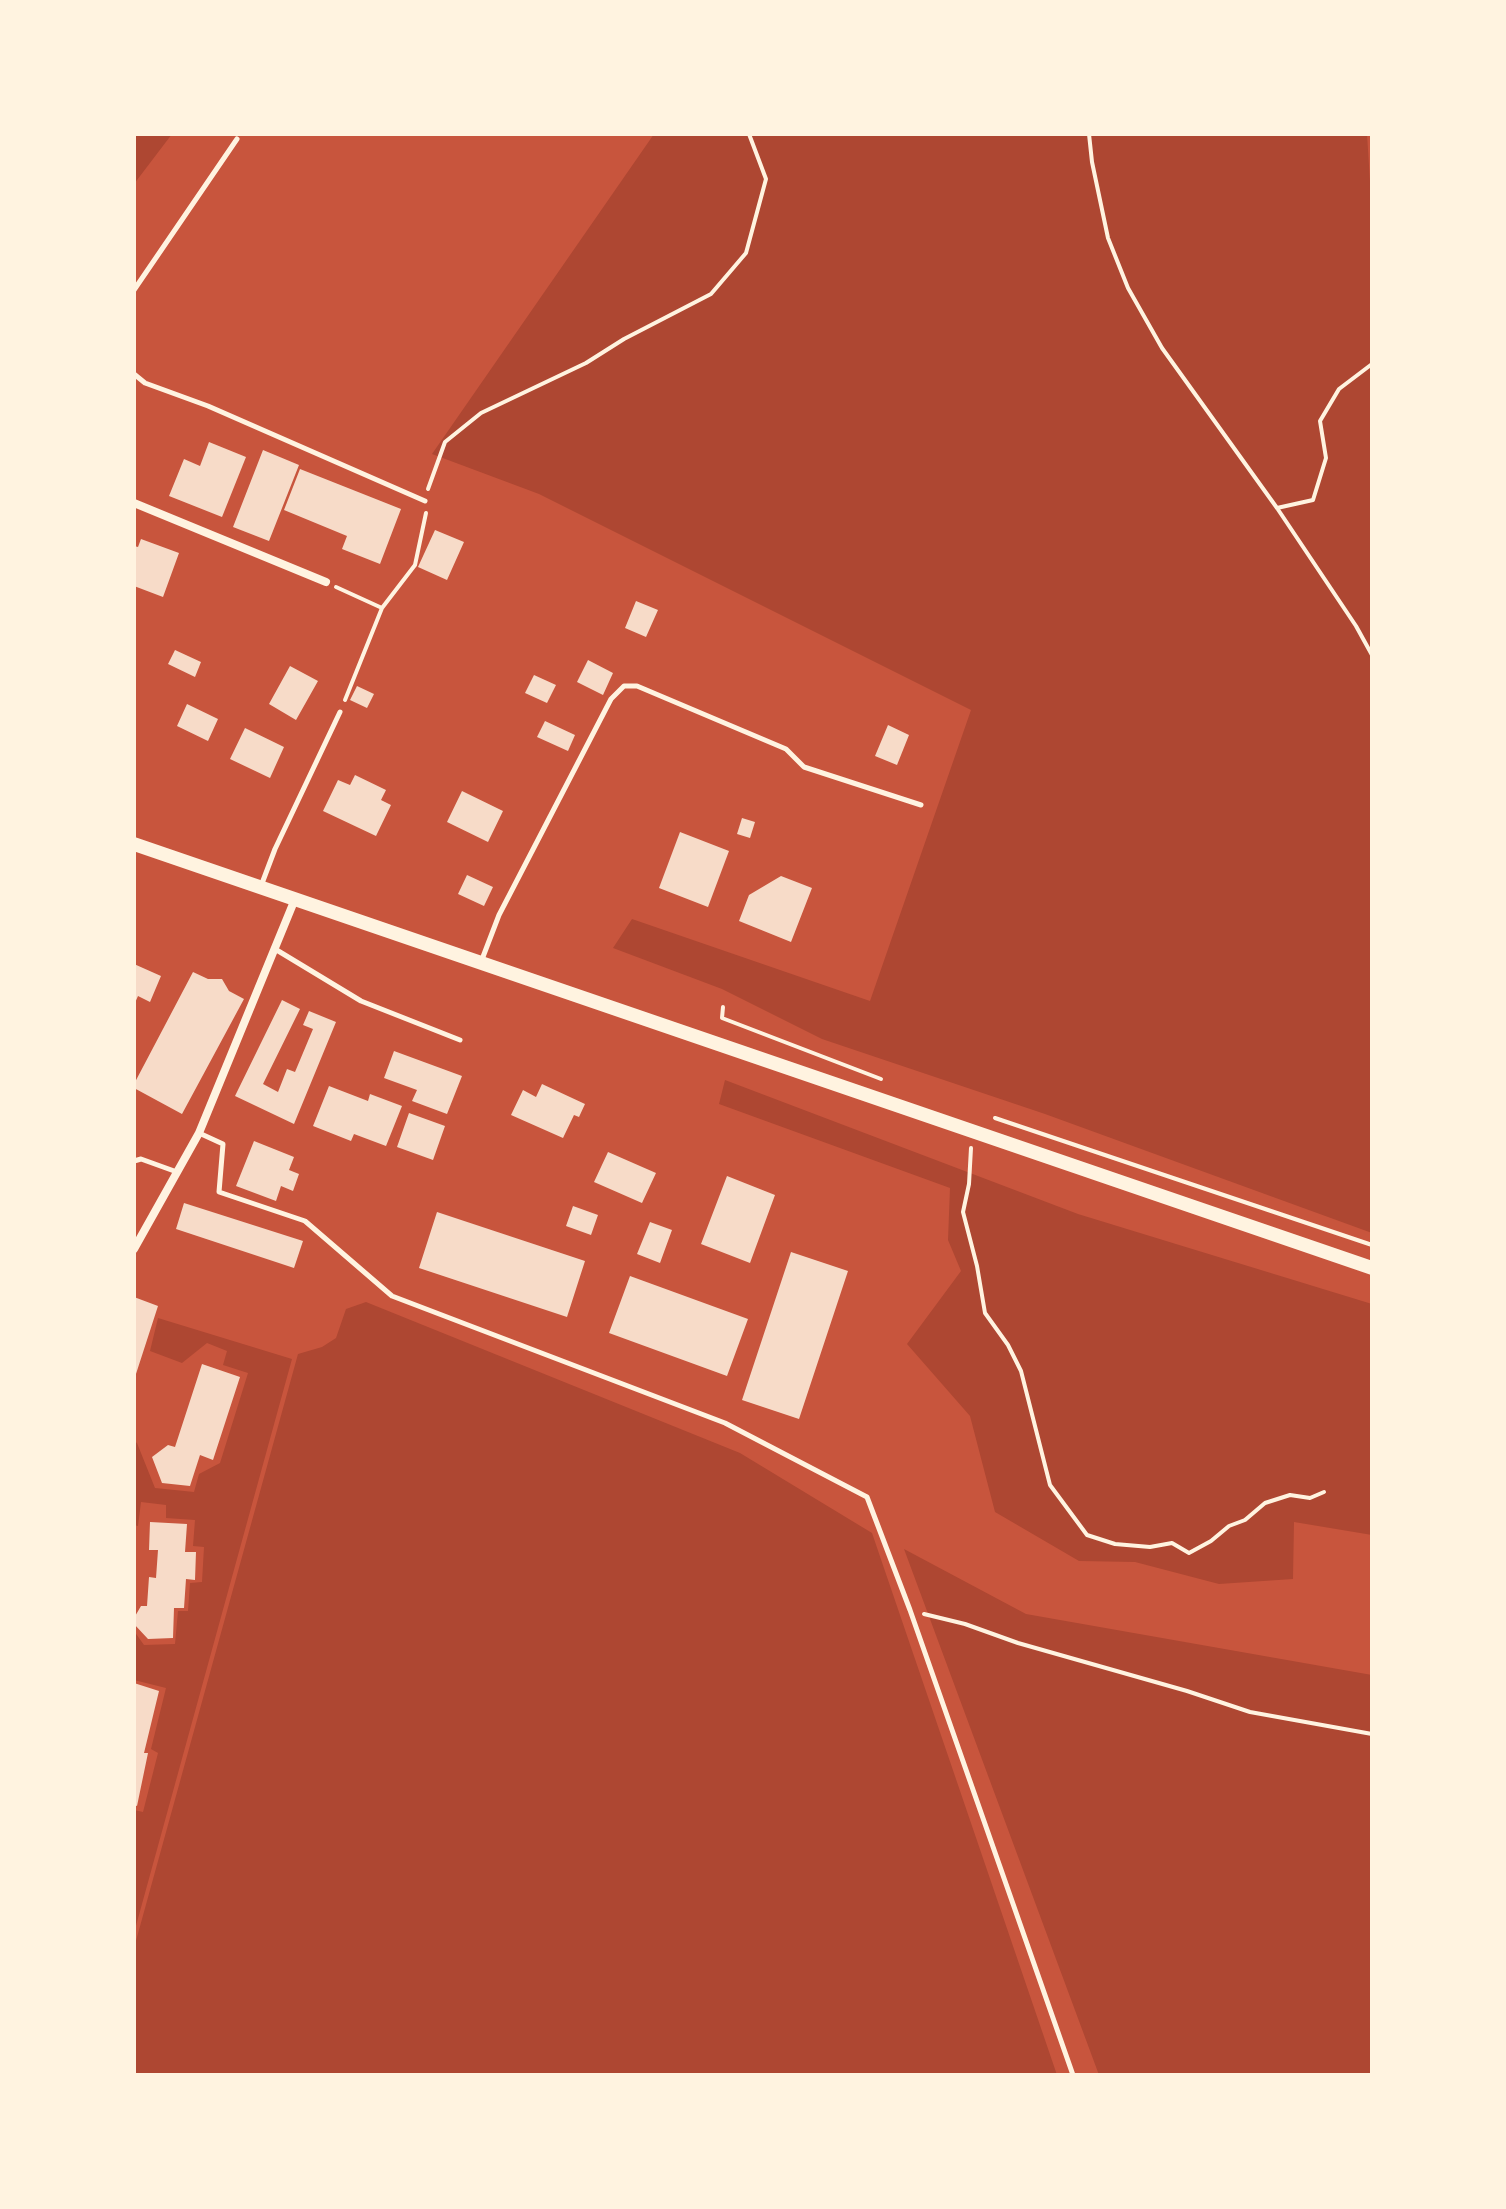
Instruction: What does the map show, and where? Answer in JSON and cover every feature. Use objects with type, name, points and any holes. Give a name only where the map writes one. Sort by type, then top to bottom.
[{"type":"main road","points":[[134,844],[1372,1268]]},
{"type":"street","points":[[134,503],[326,582]]},
{"type":"street","points":[[134,1249],[199,1133],[295,899]]},
{"type":"lane","points":[[134,290],[237,139]]},
{"type":"lane","points":[[134,374],[145,383],[208,406],[425,501]]},
{"type":"lane","points":[[481,963],[506,901],[611,699],[624,686],[637,686],[786,749],[804,767],[921,805]]},
{"type":"lane","points":[[261,887],[275,849],[340,712]]},
{"type":"lane","points":[[274,949],[361,1001],[460,1040]]},
{"type":"lane","points":[[199,1133],[223,1144],[219,1192],[305,1221],[392,1296],[725,1423],[867,1497],[910,1610],[1073,2075]]},
{"type":"lane","points":[[134,1161],[141,1159],[177,1172]]},
{"type":"path","points":[[340,712],[382,608],[415,565],[427,518],[425,501],[434,466],[445,442],[481,413],[586,363],[624,339],[711,294],[746,253],[766,179],[749,134]]},
{"type":"path","points":[[1089,134],[1108,238],[1128,288],[1162,348],[1277,508],[1372,655]]},
{"type":"path","points":[[1277,508],[1313,500],[1326,458],[1320,421],[1339,389],[1372,364]]},
{"type":"path","points":[[326,582],[382,608]]},
{"type":"path","points":[[723,1007],[722,1018],[890,1083]]},
{"type":"path","points":[[996,1118],[1372,1245]]},
{"type":"path","points":[[968,1130],[971,1147],[969,1184],[963,1212],[985,1313],[1008,1345],[1021,1371],[1050,1485],[1087,1535],[1115,1544],[1150,1547],[1172,1543],[1189,1553],[1229,1526],[1245,1520],[1265,1503],[1290,1495],[1310,1498],[1324,1492]]},
{"type":"path","points":[[910,1610],[1250,1712],[1372,1734]]},
{"type":"shaded area","points":[[134,134],[172,134],[134,184]]},
{"type":"shaded area","points":[[654,134],[1367,134],[1372,213],[1372,1233],[1045,1114],[822,1039],[722,989],[613,948],[632,919],[870,1001],[971,710],[539,494],[432,454]]},
{"type":"shaded area","points":[[725,1080],[1078,1214],[1372,1304],[1372,1535],[1294,1522],[1293,1579],[1219,1584],[1135,1562],[1079,1561],[995,1512],[970,1416],[907,1344],[961,1271],[948,1240],[950,1188],[719,1104]]},
{"type":"shaded area","points":[[366,1302],[740,1453],[872,1533],[1057,2075],[134,2075],[134,1948],[298,1354],[322,1347],[336,1338],[346,1309]]},
{"type":"shaded area","points":[[158,1318],[292,1359],[134,1933],[134,1810],[143,1812],[158,1753],[151,1749],[166,1688],[134,1680],[134,1631],[144,1645],[175,1644],[178,1611],[188,1611],[190,1583],[202,1582],[204,1547],[193,1546],[195,1520],[166,1518],[166,1505],[141,1502],[138,1526],[134,1525],[134,1441],[155,1488],[194,1492],[199,1474],[220,1463],[248,1373],[223,1365],[227,1351],[207,1343],[182,1363],[150,1351]]},
{"type":"shaded area","points":[[904,1549],[1026,1614],[1372,1675],[1372,2075],[1099,2075]]},
{"type":"building","points":[[209,442],[246,457],[222,517],[169,496],[184,459],[200,466]]},
{"type":"building","points":[[263,450],[299,465],[269,541],[233,527]]},
{"type":"building","points":[[300,469],[401,509],[380,564],[342,549],[347,536],[284,510]]},
{"type":"building","points":[[435,530],[464,542],[447,580],[418,567]]},
{"type":"building","points":[[141,539],[179,553],[163,597],[134,586],[134,546],[138,547]]},
{"type":"building","points":[[636,601],[658,610],[646,637],[625,628]]},
{"type":"building","points":[[175,650],[201,662],[195,677],[168,664]]},
{"type":"building","points":[[588,660],[613,673],[603,695],[577,682]]},
{"type":"building","points":[[290,666],[318,681],[296,720],[269,704]]},
{"type":"building","points":[[534,675],[556,685],[547,703],[525,693]]},
{"type":"building","points":[[357,686],[374,694],[367,708],[350,700]]},
{"type":"building","points":[[187,704],[218,719],[208,741],[177,726]]},
{"type":"building","points":[[545,721],[575,735],[568,751],[537,737]]},
{"type":"building","points":[[888,725],[909,735],[897,765],[875,756]]},
{"type":"building","points":[[245,728],[284,747],[270,778],[230,759]]},
{"type":"building","points":[[355,775],[386,790],[381,800],[391,805],[376,836],[323,811],[338,780],[350,785]]},
{"type":"building","points":[[462,791],[503,811],[488,842],[447,822]]},
{"type":"building","points":[[742,818],[755,822],[750,838],[737,834]]},
{"type":"building","points":[[680,832],[729,851],[708,907],[659,888]]},
{"type":"building","points":[[467,875],[493,887],[484,906],[458,894]]},
{"type":"building","points":[[781,876],[812,888],[791,942],[739,921],[749,895]]},
{"type":"building","points":[[134,964],[161,976],[150,1002],[138,996],[134,1005]]},
{"type":"building","points":[[193,972],[208,979],[222,979],[229,991],[244,999],[182,1114],[134,1088],[134,1084]]},
{"type":"building","points":[[282,1000],[300,1009],[263,1084],[278,1092],[287,1069],[295,1072],[313,1029],[303,1025],[309,1011],[336,1022],[294,1124],[235,1096]]},
{"type":"building","points":[[394,1051],[462,1076],[447,1114],[412,1101],[417,1090],[384,1078]]},
{"type":"building","points":[[542,1084],[585,1104],[579,1117],[574,1115],[563,1138],[511,1115],[523,1090],[536,1097]]},
{"type":"building","points":[[329,1086],[368,1101],[370,1094],[402,1106],[386,1146],[354,1134],[351,1141],[313,1126]]},
{"type":"building","points":[[409,1113],[445,1126],[433,1160],[397,1147]]},
{"type":"building","points":[[254,1141],[294,1157],[289,1170],[299,1174],[293,1191],[281,1186],[276,1201],[236,1186]]},
{"type":"building","points":[[608,1152],[656,1173],[642,1203],[594,1182]]},
{"type":"building","points":[[727,1176],[775,1195],[750,1263],[701,1244]]},
{"type":"building","points":[[184,1203],[303,1241],[294,1268],[176,1229]]},
{"type":"building","points":[[573,1206],[598,1215],[591,1235],[566,1226]]},
{"type":"building","points":[[437,1212],[585,1261],[567,1317],[419,1268]]},
{"type":"building","points":[[650,1222],[672,1230],[660,1263],[637,1254]]},
{"type":"building","points":[[791,1252],[848,1271],[799,1419],[742,1400]]},
{"type":"building","points":[[630,1276],[748,1319],[727,1376],[609,1333]]},
{"type":"building","points":[[134,1297],[158,1306],[135,1377],[134,1377]]},
{"type":"building","points":[[202,1364],[240,1377],[213,1460],[200,1455],[190,1486],[162,1483],[152,1457],[168,1445],[175,1447]]},
{"type":"building","points":[[150,1522],[187,1524],[185,1552],[196,1552],[195,1580],[186,1579],[184,1608],[174,1608],[173,1638],[148,1639],[134,1624],[141,1606],[147,1606],[149,1577],[156,1578],[158,1550],[149,1550]]},
{"type":"building","points":[[134,1683],[159,1691],[144,1753],[148,1753],[137,1806],[134,1805]]}]
